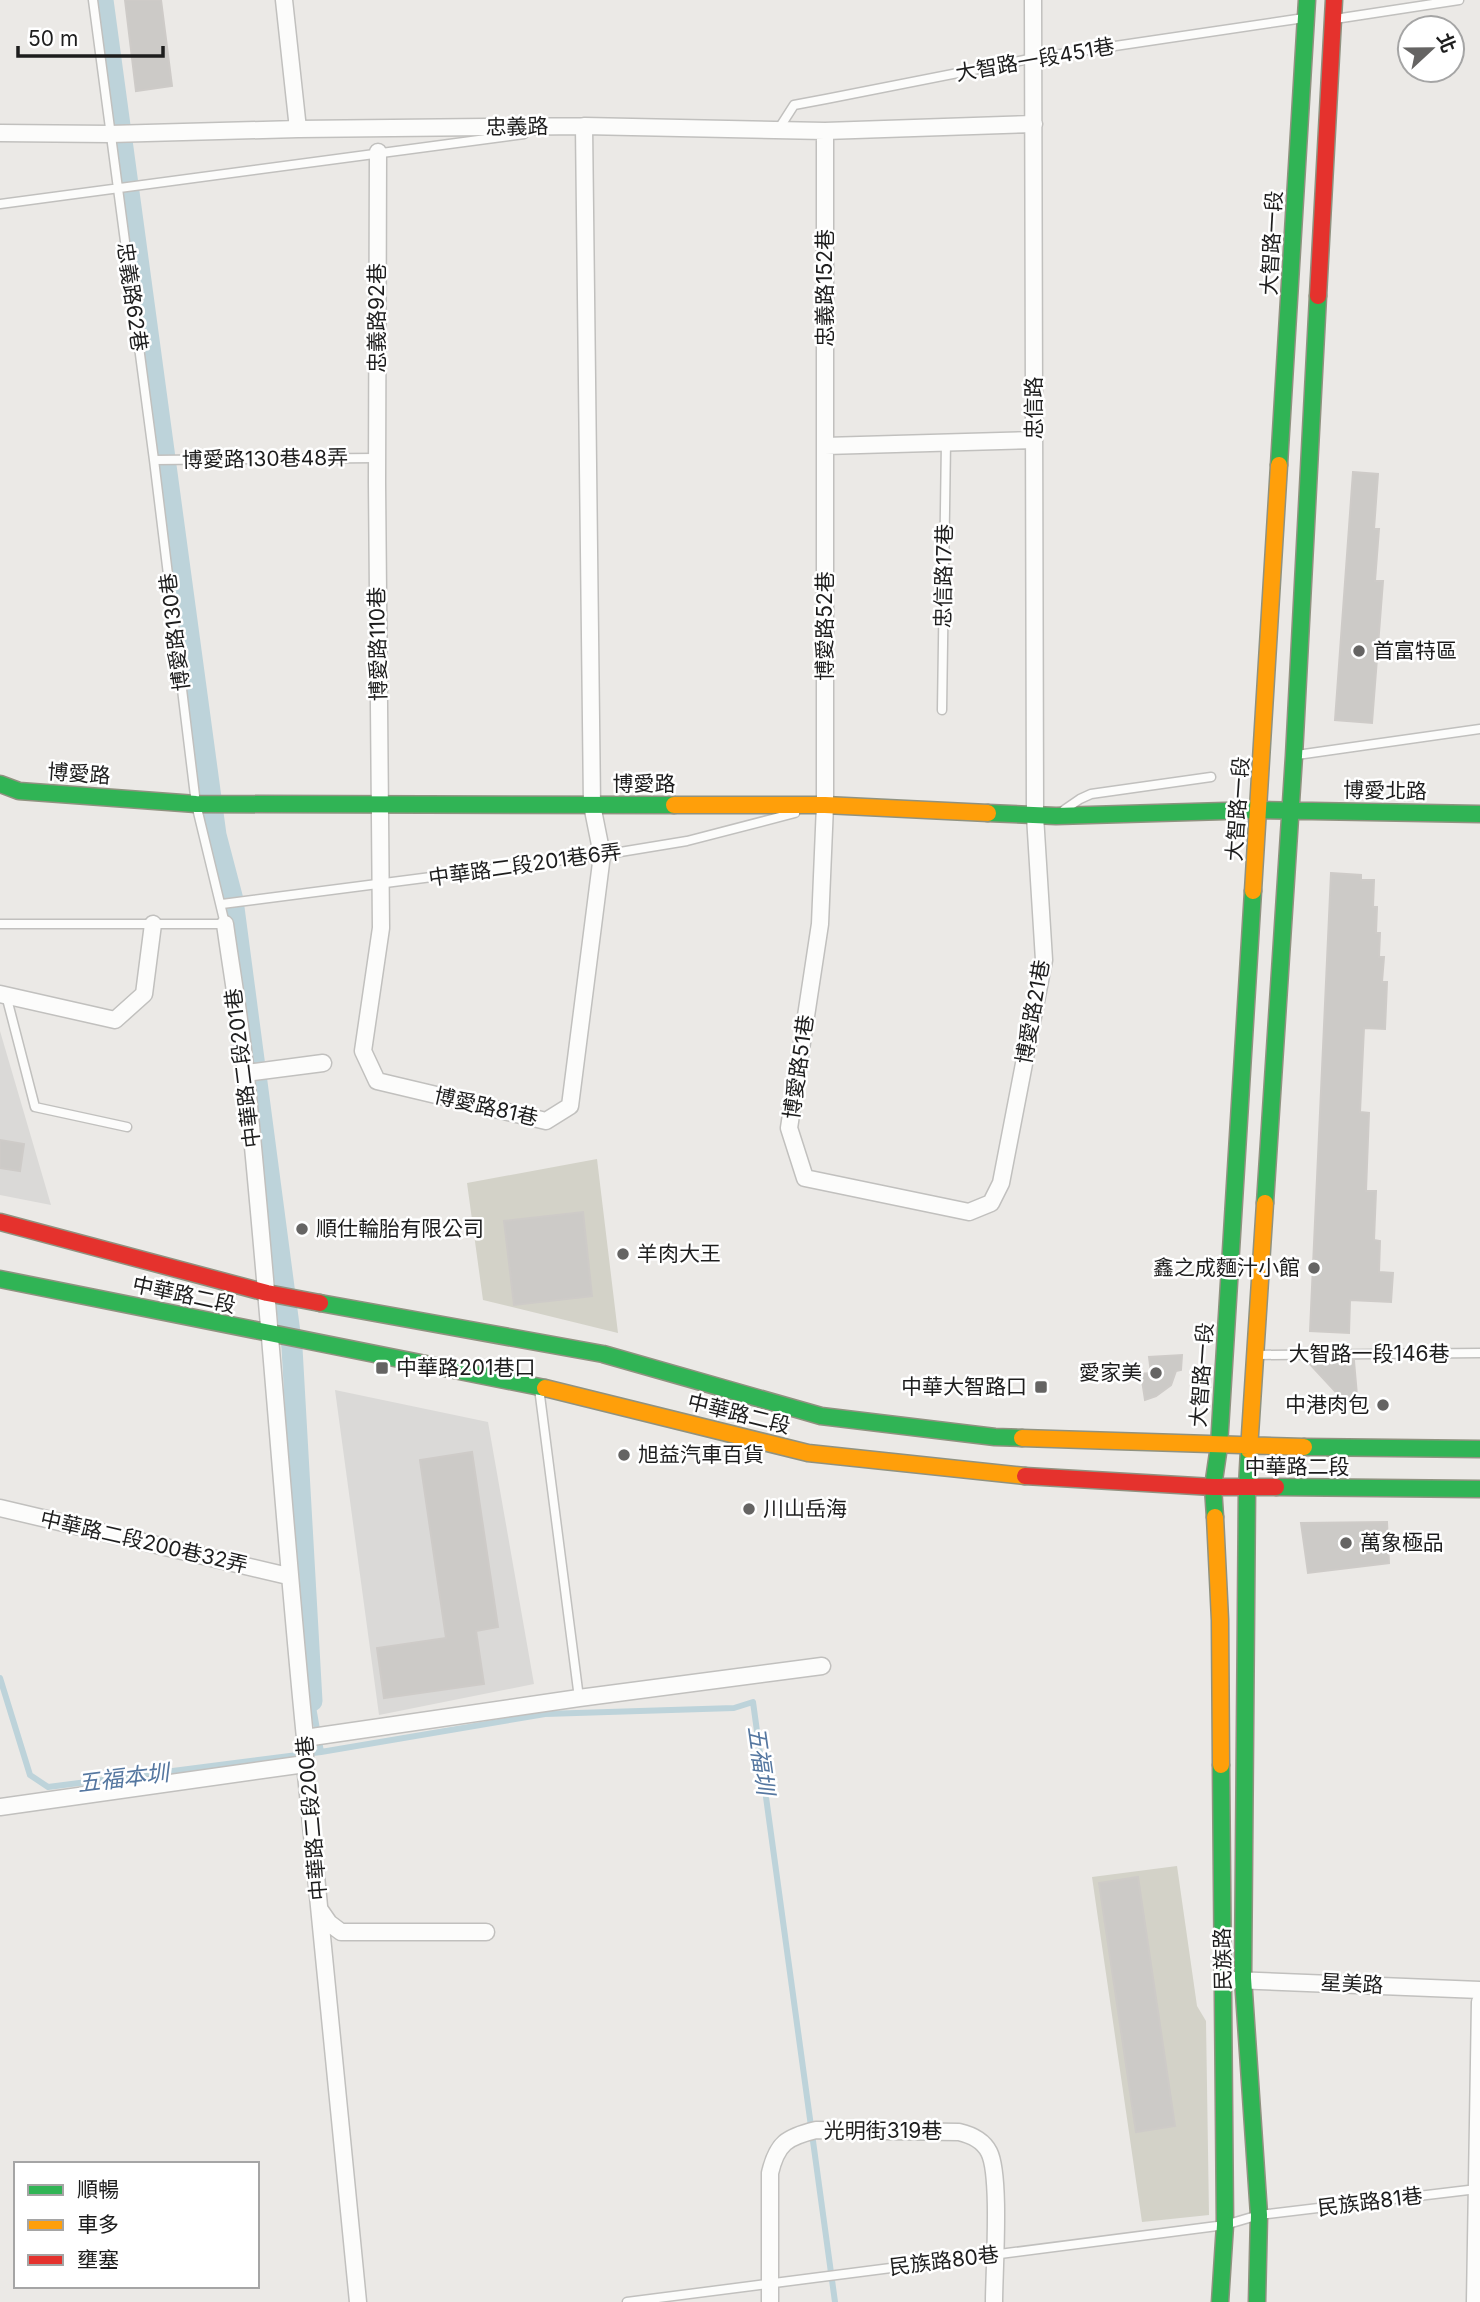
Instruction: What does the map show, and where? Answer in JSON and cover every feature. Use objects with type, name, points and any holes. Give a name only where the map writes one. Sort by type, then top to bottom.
[{"type":"street","points":[[284,0],[298,129]]},
{"type":"street","name":"忠信路","points":[[1033,0],[1035,816]]},
{"type":"street","name":"大智路一段","points":[[1220,1620],[1213,1487],[1219,1446],[1307,0]]},
{"type":"street","points":[[1247,1487],[1294,756],[1334,0]]},
{"type":"street","name":"忠義路","points":[[0,133],[110,134],[584,126],[825,131],[1034,124]]},
{"type":"street","name":"博愛路81巷","points":[[380,805],[381,928],[363,1051],[377,1082],[546,1121],[570,1106],[602,855],[592,805],[584,126]]},
{"type":"street","name":"忠義路152巷","points":[[825,131],[825,446]]},
{"type":"street","name":"忠義路92巷","points":[[377,483],[378,152]]},
{"type":"street","points":[[825,446],[1034,440]]},
{"type":"street","name":"博愛路52巷","points":[[825,446],[825,806]]},
{"type":"street","name":"博愛路110巷","points":[[377,483],[380,805]]},
{"type":"street","name":"博愛路","points":[[0,784],[19,791],[196,804],[825,806],[1035,816],[1290,810]]},
{"type":"street","name":"博愛路51巷","points":[[825,806],[820,924],[789,1128],[805,1178],[969,1212],[991,1203]]},
{"type":"street","name":"博愛北路","points":[[1290,810],[1480,814]]},
{"type":"street","name":"博愛路21巷","points":[[991,1203],[1002,1183],[1044,960],[1035,816]]},
{"type":"street","points":[[3,994],[116,1020],[144,994],[153,924]]},
{"type":"street","name":"中華路二段201巷","points":[[225,924],[246,1073],[269,1334]]},
{"type":"street","points":[[246,1073],[323,1063]]},
{"type":"street","name":"中華路二段","points":[[3,1224],[267,1293],[603,1354],[821,1416],[995,1437],[1251,1447],[1480,1449]]},
{"type":"street","name":"中華路二段","points":[[0,1279],[538,1386],[808,1452],[990,1474],[1213,1487],[1480,1489]]},
{"type":"street","name":"中華路二段200巷","points":[[269,1334],[288,1576],[306,1738],[305,1764],[358,2302]]},
{"type":"street","name":"民族路","points":[[1247,1487],[1243,1978],[1259,2215],[1258,2302]]},
{"type":"street","name":"中華路二段200巷32弄","points":[[0,1508],[288,1576]]},
{"type":"street","name":"民族路","points":[[1220,1620],[1225,2225],[1220,2302]]},
{"type":"street","points":[[306,1738],[822,1666]]},
{"type":"street","points":[[0,1807],[305,1764]]},
{"type":"street","points":[[319,1909],[341,1932],[486,1932]]},
{"type":"street","name":"星美路","points":[[1223,1981],[1243,1978],[1480,1990]]},
{"type":"street","points":[[1475,2302],[1480,2002]]},
{"type":"street","name":"光明街319巷","points":[[770,2302],[770,2173],[781,2145],[795,2135],[809,2132],[959,2132],[971,2134],[982,2142],[995,2165],[994,2302]]},
{"type":"lane","name":"忠義路62巷","points":[[93,0],[154,460]]},
{"type":"lane","points":[[1332,20],[1459,0]]},
{"type":"lane","name":"大智路一段451巷","points":[[778,130],[794,106],[1034,58],[1306,18]]},
{"type":"lane","points":[[0,204],[584,126]]},
{"type":"lane","name":"忠信路17巷","points":[[943,710],[946,442]]},
{"type":"lane","name":"博愛路130巷48弄","points":[[154,460],[377,458]]},
{"type":"lane","name":"博愛路130巷","points":[[154,460],[196,804]]},
{"type":"lane","points":[[1294,756],[1480,729]]},
{"type":"lane","points":[[1056,816],[1091,794],[1211,777]]},
{"type":"lane","name":"中華路二段201巷","points":[[196,804],[225,924]]},
{"type":"lane","name":"中華路二段201巷6弄","points":[[222,904],[602,855],[687,841],[825,806]]},
{"type":"lane","points":[[0,924],[225,924]]},
{"type":"lane","points":[[3,994],[35,1107],[127,1127]]},
{"type":"lane","name":"大智路一段146巷","points":[[1257,1355],[1480,1353]]},
{"type":"lane","points":[[538,1386],[579,1698]]},
{"type":"lane","name":"民族路81巷","points":[[1259,2215],[1478,2189]]},
{"type":"lane","name":"民族路80巷","points":[[627,2302],[1225,2225],[1259,2215]]},
{"type":"shaded area","points":[[0,1031],[51,1205],[0,1195]]},
{"type":"shaded area","points":[[597,1159],[618,1333],[483,1300],[467,1183]]},
{"type":"shaded area","points":[[335,1390],[488,1422],[534,1684],[379,1715]]},
{"type":"shaded area","points":[[1177,1866],[1197,2006],[1206,2021],[1209,2215],[1142,2222],[1092,1877]]},
{"type":"building","points":[[125,0],[161,0],[172,86],[136,91]]},
{"type":"building","name":"首富特區","points":[[1353,472],[1378,474],[1374,529],[1379,529],[1375,581],[1383,581],[1372,723],[1335,720]]},
{"type":"building","points":[[1331,873],[1361,875],[1361,880],[1374,880],[1373,907],[1377,907],[1379,957],[1384,957],[1382,982],[1387,982],[1385,1029],[1364,1028],[1360,1112],[1369,1113],[1366,1191],[1376,1191],[1374,1240],[1380,1241],[1379,1272],[1393,1273],[1391,1302],[1350,1300],[1349,1333],[1310,1331]]},
{"type":"building","points":[[0,1140],[24,1144],[20,1171],[0,1168]]},
{"type":"building","points":[[583,1212],[592,1296],[514,1305],[504,1221]]},
{"type":"building","points":[[1182,1355],[1181,1370],[1176,1371],[1171,1385],[1145,1400],[1141,1374],[1151,1373],[1149,1357]]},
{"type":"building","points":[[1307,1361],[1354,1361],[1358,1407],[1344,1401]]},
{"type":"building","points":[[472,1452],[498,1627],[476,1631],[484,1684],[384,1698],[377,1648],[446,1638],[420,1460]]},
{"type":"building","name":"萬象極品","points":[[1387,1522],[1389,1563],[1308,1573],[1301,1523]]},
{"type":"building","points":[[1138,1877],[1175,2126],[1136,2132],[1099,1883]]},
{"type":"waterway","points":[[103,0],[216,835],[233,900],[292,1348],[312,1701]]},
{"type":"waterway","name":"五福本圳","points":[[0,1678],[30,1775],[48,1787],[321,1752]]},
{"type":"waterway","name":"五福圳","points":[[312,1701],[321,1752],[545,1714],[734,1708],[753,1702],[835,2302]]},
{"type":"traffic: fast","points":[[1279,465],[1307,0]]},
{"type":"traffic: fast","points":[[1265,1203],[1294,756],[1318,296]]},
{"type":"traffic: fast","points":[[0,784],[19,791],[196,804],[674,805]]},
{"type":"traffic: fast","points":[[988,813],[1056,816],[1259,810],[1480,814]]},
{"type":"traffic: fast","points":[[1215,1517],[1213,1487],[1219,1446],[1253,891]]},
{"type":"traffic: fast","points":[[0,1279],[545,1388]]},
{"type":"traffic: fast","points":[[320,1303],[603,1354],[821,1416],[1022,1438]]},
{"type":"traffic: fast","points":[[1304,1447],[1480,1449]]},
{"type":"traffic: fast","points":[[1249,1450],[1243,1978],[1259,2215],[1257,2302]]},
{"type":"traffic: fast","points":[[1276,1487],[1480,1489]]},
{"type":"traffic: fast","points":[[1220,2302],[1225,2225],[1221,1765]]},
{"type":"traffic: slow","points":[[1253,891],[1279,465]]},
{"type":"traffic: slow","points":[[674,805],[825,805],[988,813]]},
{"type":"traffic: slow","points":[[1249,1450],[1265,1203]]},
{"type":"traffic: slow","points":[[545,1388],[808,1453],[1025,1476]]},
{"type":"traffic: slow","points":[[1022,1438],[1304,1447]]},
{"type":"traffic: slow","points":[[1215,1517],[1220,1620],[1221,1765]]},
{"type":"traffic: jam","points":[[1318,296],[1334,0]]},
{"type":"traffic: jam","points":[[0,1222],[267,1293],[320,1303]]},
{"type":"traffic: jam","points":[[1025,1476],[1213,1487],[1276,1487]]},
{"type":"place","name":"首富特區","points":[[1359,651]]},
{"type":"place","name":"順仕輪胎有限公司","points":[[302,1229]]},
{"type":"place","name":"羊肉大王","points":[[623,1254]]},
{"type":"place","name":"鑫之成麵汁小館","points":[[1314,1268]]},
{"type":"place","name":"中華路201巷口","points":[[382,1368]]},
{"type":"place","name":"愛家美","points":[[1156,1373]]},
{"type":"place","name":"中華大智路口","points":[[1041,1387]]},
{"type":"place","name":"中港肉包","points":[[1383,1405]]},
{"type":"place","name":"旭益汽車百貨","points":[[624,1455]]},
{"type":"place","name":"川山岳海","points":[[749,1509]]},
{"type":"place","name":"萬象極品","points":[[1346,1543]]}]
